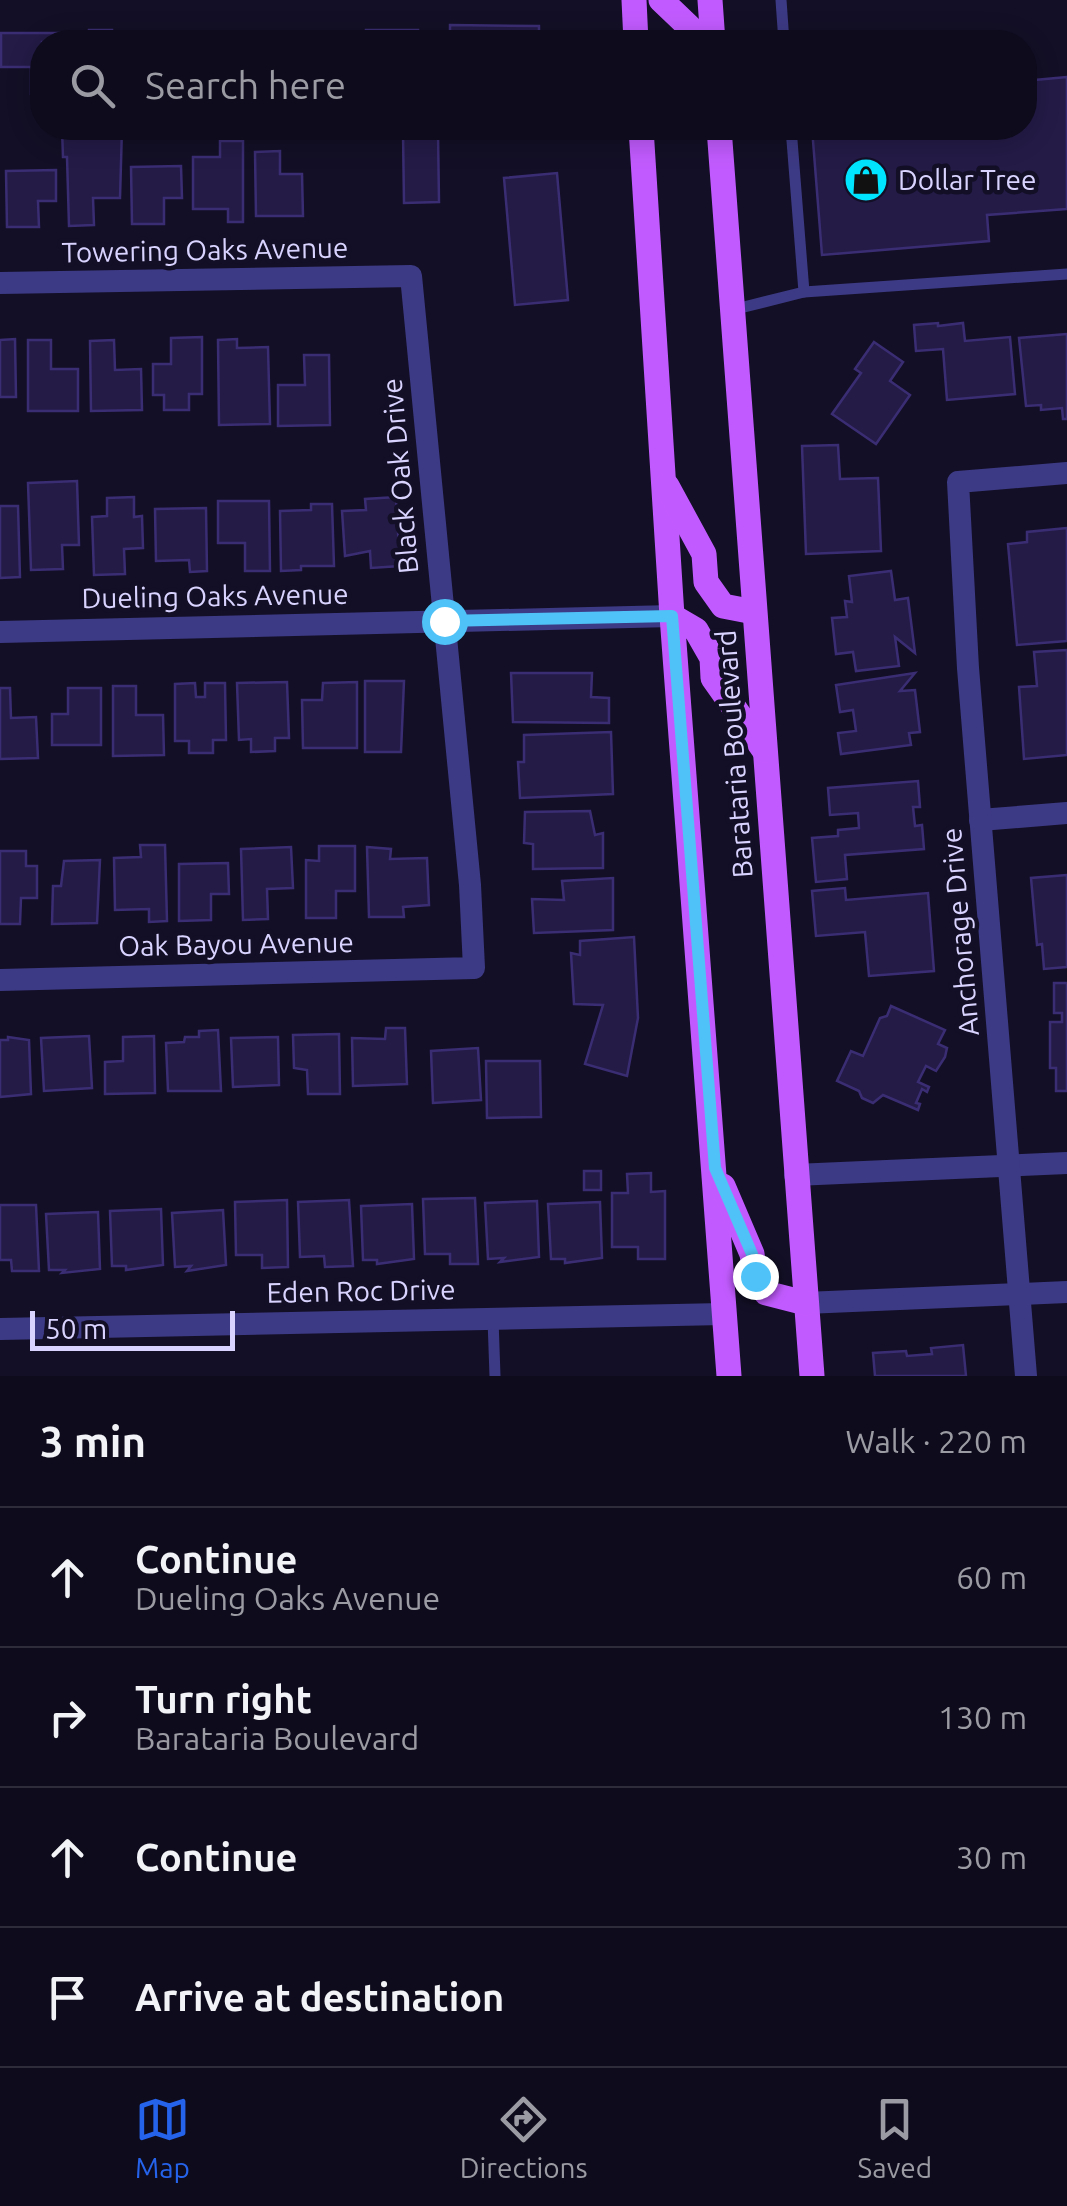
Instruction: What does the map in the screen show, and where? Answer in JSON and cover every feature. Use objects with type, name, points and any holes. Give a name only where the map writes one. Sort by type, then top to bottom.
[{"type":"main road","points":[[634,0],[635,30]]},
{"type":"main road","points":[[661,0],[695,30]]},
{"type":"main road","points":[[709,30],[710,0]]},
{"type":"main road","name":"Barataria Boulevard","points":[[642,140],[662,477],[729,1376]]},
{"type":"main road","name":"Barataria Boulevard","points":[[720,140],[794,1175],[812,1376]]},
{"type":"main road","points":[[662,477],[704,554],[706,582],[722,606],[754,612]]},
{"type":"main road","points":[[672,616],[696,630],[712,658],[714,678],[764,750]]},
{"type":"main road","points":[[715,1168],[752,1254],[755,1276],[766,1293],[805,1303]]},
{"type":"street","name":"Towering Oaks Avenue","points":[[0,283],[412,276]]},
{"type":"street","name":"Black Oak Drive","points":[[412,276],[470,885],[474,968]]},
{"type":"street","name":"Anchorage Drive","points":[[1026,1376],[980,820],[958,482],[1067,473]]},
{"type":"street","name":"Dueling Oaks Avenue","points":[[0,632],[672,616]]},
{"type":"street","points":[[980,820],[1067,813]]},
{"type":"street","name":"Oak Bayou Avenue","points":[[0,980],[474,968]]},
{"type":"street","points":[[794,1175],[1067,1163]]},
{"type":"street","points":[[805,1303],[1067,1292]]},
{"type":"street","name":"Eden Roc Drive","points":[[0,1329],[724,1314]]},
{"type":"lane","points":[[780,0],[783,30]]},
{"type":"lane","points":[[792,140],[804,292]]},
{"type":"lane","points":[[732,310],[804,292],[1067,274]]},
{"type":"lane","points":[[493,1319],[495,1376]]},
{"type":"building","points":[[450,25],[539,26],[539,30],[450,30]]},
{"type":"building","points":[[1,33],[30,33],[30,67],[1,67]]},
{"type":"building","points":[[1067,77],[1067,209],[987,215],[989,241],[822,255],[813,140],[1037,140],[1037,80]]},
{"type":"building","points":[[62,140],[122,140],[120,198],[93,198],[94,225],[69,226],[67,157],[63,157]]},
{"type":"building","points":[[403,140],[438,140],[439,202],[404,203]]},
{"type":"building","points":[[220,141],[243,141],[243,222],[228,222],[228,209],[193,209],[193,157],[220,157]]},
{"type":"building","points":[[280,151],[280,174],[302,174],[303,216],[256,216],[255,152]]},
{"type":"building","points":[[181,166],[182,198],[164,198],[164,224],[132,224],[131,167]]},
{"type":"building","points":[[56,170],[56,201],[38,201],[39,227],[7,227],[6,171]]},
{"type":"building","points":[[557,173],[568,300],[515,305],[504,178]]},
{"type":"building","points":[[963,323],[965,341],[1010,337],[1015,394],[947,400],[943,349],[916,351],[914,325]]},
{"type":"building","points":[[1067,334],[1067,419],[1063,419],[1062,408],[1041,410],[1041,405],[1026,406],[1019,338]]},
{"type":"building","points":[[202,337],[202,394],[189,394],[189,410],[164,410],[164,395],[153,395],[153,364],[171,364],[171,338]]},
{"type":"building","points":[[15,339],[16,397],[0,397],[0,340]]},
{"type":"building","points":[[237,339],[237,348],[268,347],[270,424],[219,425],[218,340]]},
{"type":"building","points":[[28,340],[51,340],[51,369],[78,369],[78,411],[28,411]]},
{"type":"building","points":[[114,340],[115,370],[141,369],[142,410],[91,411],[90,341]]},
{"type":"building","points":[[874,342],[903,362],[890,381],[910,395],[876,444],[832,414],[861,373],[855,369]]},
{"type":"building","points":[[304,355],[329,355],[330,425],[278,426],[278,385],[305,385]]},
{"type":"building","points":[[838,445],[840,479],[878,478],[881,551],[806,554],[802,446]]},
{"type":"building","points":[[77,481],[79,545],[62,545],[63,569],[31,570],[28,483]]},
{"type":"building","points":[[134,497],[134,517],[142,516],[143,548],[124,549],[125,574],[94,575],[92,517],[107,516],[107,498]]},
{"type":"building","points":[[396,497],[400,566],[371,568],[370,551],[345,556],[342,511],[366,510],[365,499]]},
{"type":"building","points":[[218,501],[269,501],[270,571],[245,571],[245,543],[218,543]]},
{"type":"building","points":[[311,504],[332,504],[334,566],[301,566],[301,570],[281,571],[280,511],[311,510]]},
{"type":"building","points":[[0,506],[18,506],[20,577],[0,578]]},
{"type":"building","points":[[206,508],[207,571],[190,572],[189,560],[156,561],[155,509]]},
{"type":"building","points":[[1067,528],[1067,641],[1017,645],[1008,544],[1027,542],[1027,532]]},
{"type":"building","points":[[891,571],[895,600],[908,598],[915,653],[895,637],[899,666],[856,671],[853,652],[836,654],[832,618],[847,617],[845,601],[852,602],[849,576]]},
{"type":"building","points":[[1067,650],[1067,755],[1024,759],[1019,687],[1037,686],[1034,652]]},
{"type":"building","points":[[511,673],[592,673],[591,697],[609,698],[609,723],[513,722]]},
{"type":"building","points":[[915,673],[900,691],[915,690],[920,732],[909,733],[911,745],[841,754],[838,733],[856,731],[853,710],[840,712],[836,685]]},
{"type":"building","points":[[365,681],[404,681],[401,752],[365,752]]},
{"type":"building","points":[[287,682],[289,738],[275,738],[275,751],[251,752],[251,739],[239,740],[237,683]]},
{"type":"building","points":[[357,682],[357,748],[303,748],[302,700],[322,700],[323,683]]},
{"type":"building","points":[[195,683],[196,697],[205,697],[205,683],[225,683],[226,740],[213,740],[213,753],[189,753],[189,741],[175,741],[175,684]]},
{"type":"building","points":[[113,686],[136,686],[136,715],[163,715],[164,755],[113,756]]},
{"type":"building","points":[[0,688],[10,688],[11,718],[36,717],[38,758],[0,759]]},
{"type":"building","points":[[68,688],[101,688],[101,745],[52,745],[52,714],[68,714]]},
{"type":"building","points":[[611,732],[613,794],[520,798],[518,762],[524,762],[524,735]]},
{"type":"building","points":[[918,781],[920,807],[913,807],[915,826],[922,825],[924,849],[845,855],[847,879],[816,882],[812,838],[838,836],[838,830],[859,828],[858,813],[830,815],[828,788]]},
{"type":"building","points":[[590,811],[595,835],[603,833],[603,868],[533,869],[533,844],[524,843],[525,812]]},
{"type":"building","points":[[140,845],[165,845],[167,921],[149,922],[149,909],[115,910],[114,858],[141,857]]},
{"type":"building","points":[[319,846],[355,846],[355,891],[336,891],[336,918],[306,918],[306,860],[319,861]]},
{"type":"building","points":[[291,847],[293,888],[267,889],[268,919],[243,920],[241,849]]},
{"type":"building","points":[[367,847],[391,849],[390,859],[427,858],[429,905],[403,907],[404,917],[369,917]]},
{"type":"building","points":[[0,851],[26,851],[26,866],[37,866],[37,898],[21,898],[20,924],[0,924]]},
{"type":"building","points":[[100,860],[97,923],[52,924],[53,886],[61,886],[64,861]]},
{"type":"building","points":[[228,863],[229,894],[211,894],[211,920],[179,921],[179,864]]},
{"type":"building","points":[[1067,875],[1067,967],[1044,969],[1042,944],[1037,945],[1031,878]]},
{"type":"building","points":[[613,878],[613,930],[534,933],[532,899],[564,900],[562,881]]},
{"type":"building","points":[[845,888],[846,900],[928,893],[934,971],[869,976],[865,932],[816,936],[812,891]]},
{"type":"building","points":[[634,937],[638,1018],[627,1076],[585,1064],[603,1005],[574,1004],[571,953],[580,955],[580,941]]},
{"type":"building","points":[[1054,983],[1067,983],[1067,1091],[1056,1091],[1056,1068],[1050,1068],[1050,1022],[1062,1022],[1062,1013],[1054,1013]]},
{"type":"building","points":[[891,1006],[945,1030],[938,1044],[947,1048],[945,1057],[936,1071],[926,1066],[918,1082],[929,1087],[927,1092],[922,1089],[916,1103],[920,1104],[918,1110],[883,1095],[873,1103],[837,1081],[851,1051],[863,1056],[880,1018],[887,1016]]},
{"type":"building","points":[[386,1028],[405,1028],[407,1084],[353,1086],[352,1038],[385,1039]]},
{"type":"building","points":[[218,1030],[221,1091],[168,1091],[166,1043],[199,1037],[199,1031]]},
{"type":"building","points":[[339,1034],[340,1094],[308,1094],[307,1070],[294,1068],[293,1035]]},
{"type":"building","points":[[89,1036],[92,1088],[44,1091],[41,1038]]},
{"type":"building","points":[[154,1036],[155,1093],[105,1094],[105,1062],[123,1061],[123,1037]]},
{"type":"building","points":[[278,1037],[279,1085],[233,1087],[231,1038]]},
{"type":"building","points":[[0,1040],[29,1040],[31,1094],[0,1097]]},
{"type":"building","points":[[478,1048],[481,1100],[433,1103],[431,1051]]},
{"type":"building","points":[[486,1061],[540,1061],[541,1117],[487,1118]]},
{"type":"building","points":[[584,1171],[601,1171],[601,1190],[584,1190]]},
{"type":"building","points":[[651,1173],[651,1192],[665,1191],[665,1259],[638,1259],[638,1247],[612,1247],[612,1193],[628,1193],[627,1174]]},
{"type":"building","points":[[475,1198],[478,1264],[450,1264],[450,1254],[425,1254],[423,1199]]},
{"type":"building","points":[[287,1200],[288,1267],[262,1268],[262,1255],[236,1255],[235,1202]]},
{"type":"building","points":[[349,1200],[353,1266],[325,1267],[324,1256],[300,1257],[298,1202]]},
{"type":"building","points":[[537,1201],[539,1257],[500,1262],[504,1258],[488,1259],[485,1203]]},
{"type":"building","points":[[600,1202],[602,1258],[565,1263],[565,1259],[551,1259],[548,1204]]},
{"type":"building","points":[[412,1204],[414,1259],[377,1264],[377,1260],[363,1260],[361,1206]]},
{"type":"building","points":[[0,1205],[36,1205],[39,1271],[12,1271],[11,1260],[0,1260]]},
{"type":"building","points":[[161,1209],[163,1265],[126,1270],[126,1266],[112,1266],[110,1211]]},
{"type":"building","points":[[223,1210],[226,1265],[187,1271],[191,1266],[175,1267],[172,1213]]},
{"type":"building","points":[[98,1212],[100,1269],[62,1273],[65,1270],[49,1270],[46,1214]]},
{"type":"building","points":[[963,1345],[966,1376],[875,1376],[873,1353],[932,1354],[931,1348]]},
{"type":"place","name":"Dollar Tree","points":[[866,180]]},
{"type":"route","points":[[444,621],[672,616],[715,1168],[752,1254],[755,1276]]}]
